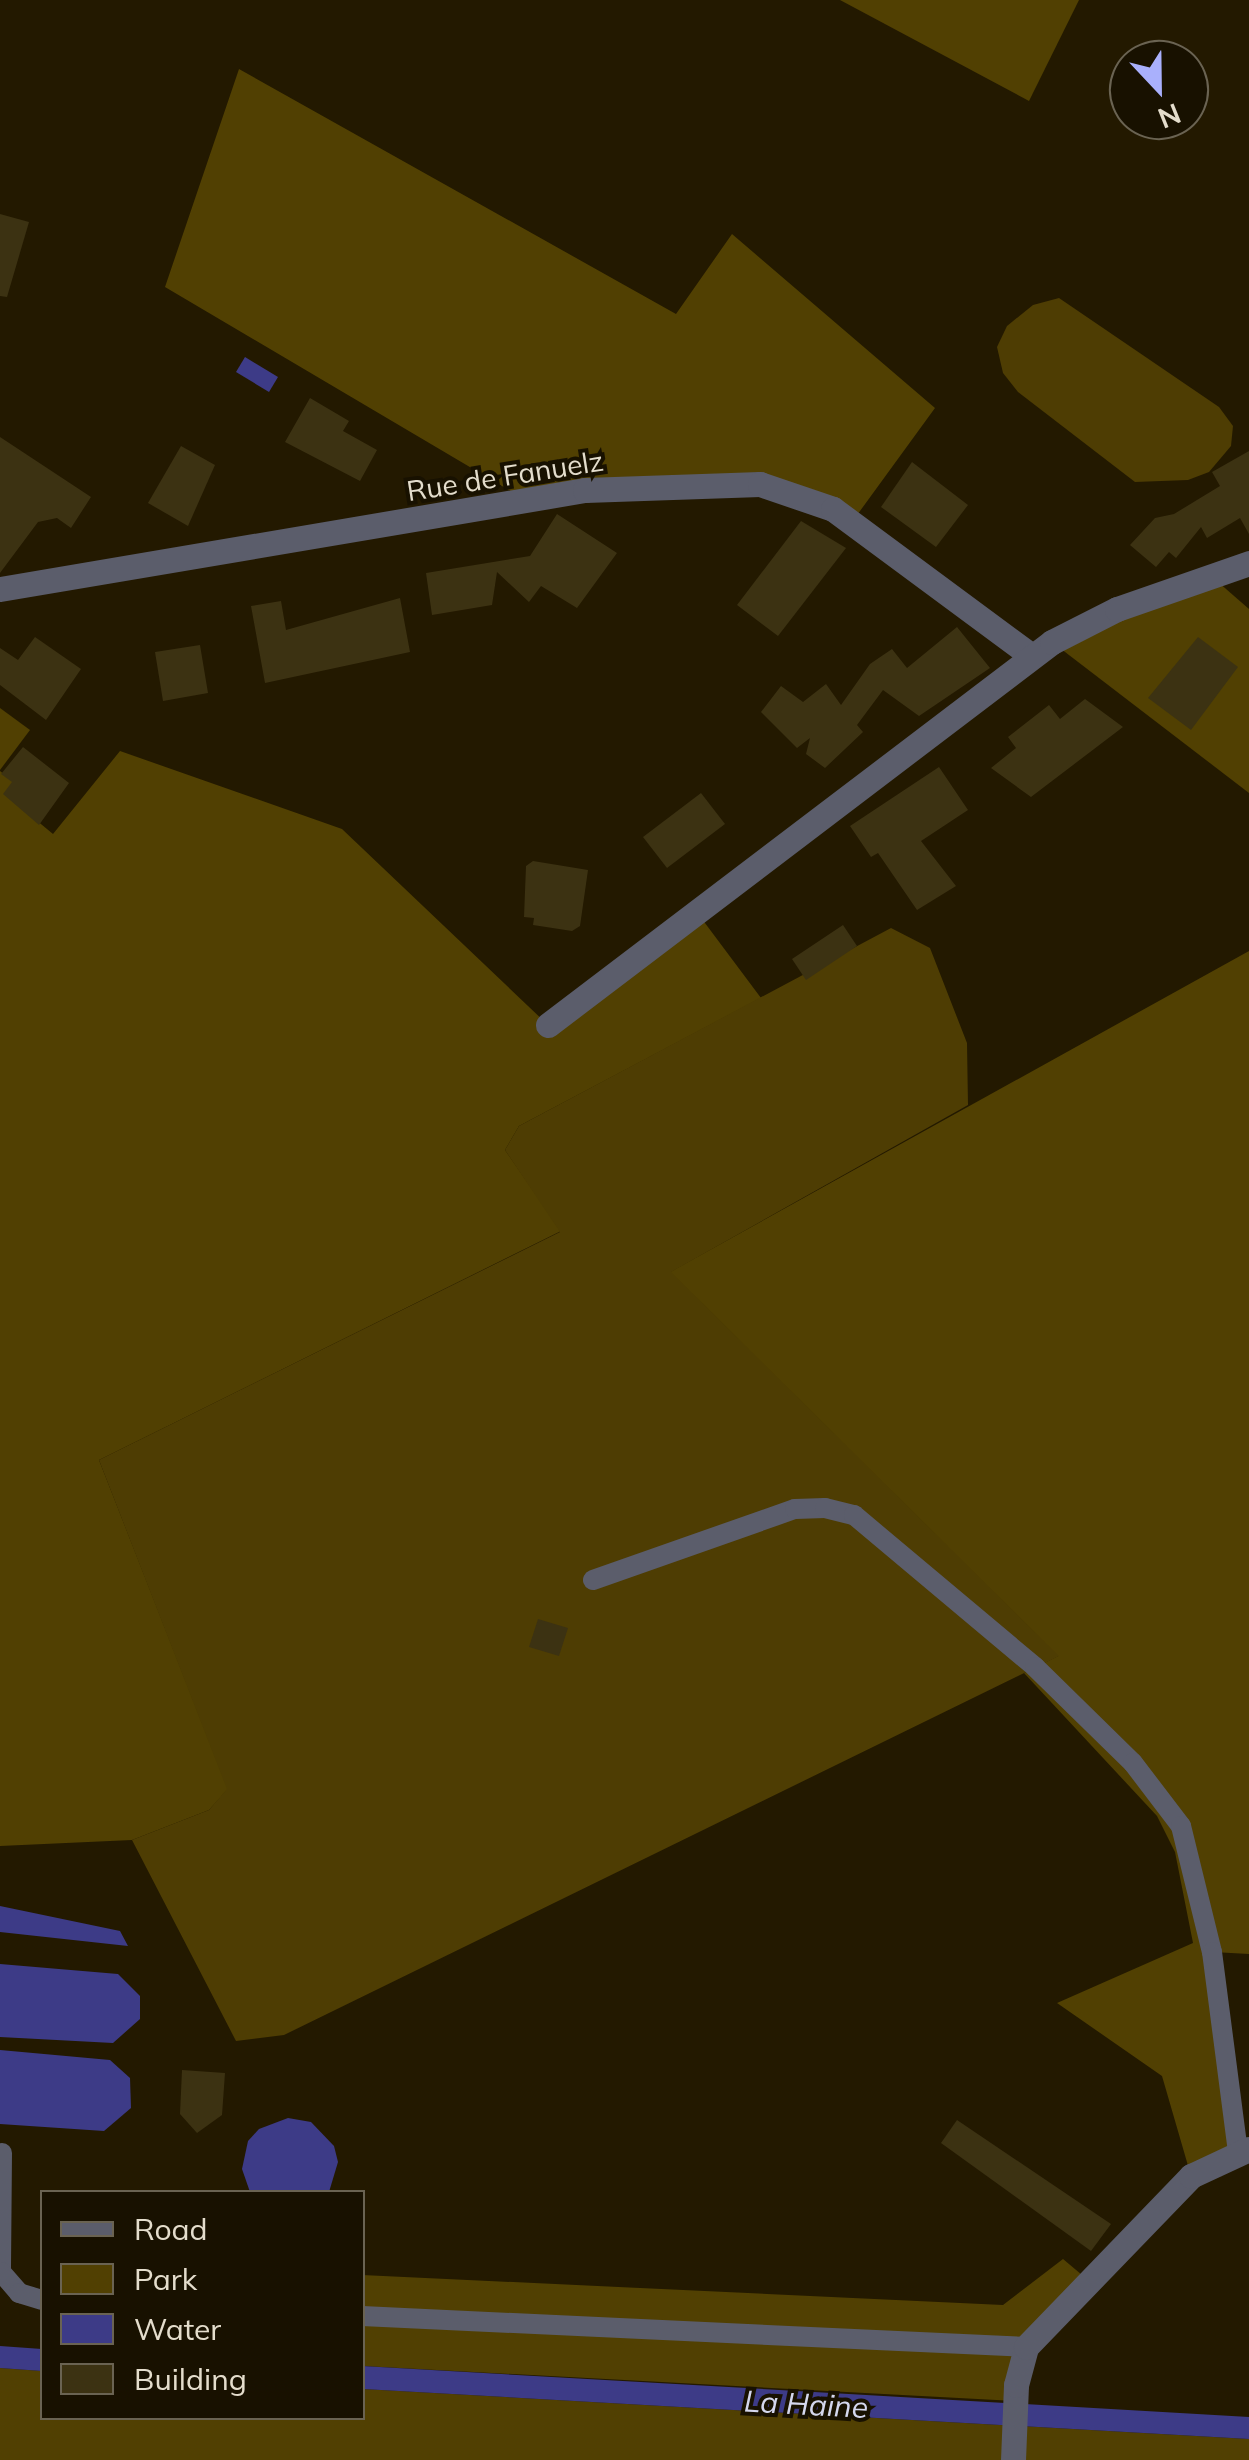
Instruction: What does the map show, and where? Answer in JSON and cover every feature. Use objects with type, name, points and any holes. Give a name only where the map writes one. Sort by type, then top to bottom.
[{"type":"street","name":"Rue de Fanuelz","points":[[0,589],[585,490],[760,484],[834,509],[1032,656]]},
{"type":"street","points":[[548,1026],[1032,656],[1117,609],[1249,563]]},
{"type":"street","points":[[1014,2452],[1016,2385],[1026,2347],[1192,2176],[1243,2150]]},
{"type":"lane","points":[[593,1580],[795,1508],[826,1508],[854,1515],[1035,1667],[1133,1762],[1181,1826],[1212,1952],[1243,2150]]},
{"type":"lane","points":[[2,2153],[1,2272],[19,2293],[40,2299]]},
{"type":"lane","points":[[365,2316],[1026,2347]]},
{"type":"green space","points":[[840,0],[1079,0],[1029,101]]},
{"type":"green space","points":[[239,69],[676,314],[732,234],[935,408],[852,522],[801,493],[524,499],[165,287]]},
{"type":"green space","points":[[1210,575],[1249,609],[1249,793],[1052,642]]},
{"type":"green space","points":[[0,708],[30,730],[0,770]]},
{"type":"green space","points":[[120,751],[342,829],[548,1025],[696,911],[761,998],[519,1126],[505,1150],[561,1231],[99,1460],[228,1789],[209,1810],[132,1840],[0,1846],[0,771],[21,788],[12,800],[53,834]]},
{"type":"green space","points":[[1249,951],[1249,1954],[1213,1952],[1238,2151],[1191,2176],[1162,2076],[1057,2003],[1193,1943],[1175,1852],[1157,1816],[1024,1673],[1058,1656],[670,1272]]},
{"type":"green space","points":[[1063,2259],[1088,2280],[1043,2325],[1015,2401],[365,2366],[365,2275],[1003,2305]]},
{"type":"green space","points":[[0,2368],[40,2371],[40,2420],[365,2420],[365,2389],[1249,2439],[1249,2460],[0,2460]]},
{"type":"shaded area","points":[[1059,298],[1219,407],[1233,426],[1231,446],[1209,472],[1188,480],[1135,482],[1018,392],[1003,373],[997,347],[1007,326],[1033,305]]},
{"type":"shaded area","points":[[891,928],[930,948],[967,1043],[968,1105],[671,1272],[1059,1656],[284,2035],[236,2041],[132,1840],[209,1810],[227,1789],[99,1460],[560,1232],[505,1150],[519,1126]]},
{"type":"water","points":[[245,357],[278,377],[269,392],[236,372]]},
{"type":"water","points":[[0,1906],[120,1931],[128,1946],[0,1932]]},
{"type":"water","points":[[0,1964],[118,1974],[140,1996],[140,2019],[113,2043],[0,2037]]},
{"type":"water","points":[[0,2050],[110,2060],[130,2078],[131,2108],[104,2131],[0,2124]]},
{"type":"water","points":[[288,2118],[311,2122],[334,2146],[338,2162],[330,2190],[249,2190],[242,2169],[248,2141],[259,2129]]},
{"type":"water","points":[[0,2346],[40,2349],[40,2371],[0,2368]]},
{"type":"water","name":"La Haine","points":[[365,2366],[1249,2417],[1249,2439],[365,2389]]},
{"type":"building","points":[[0,214],[29,222],[7,297],[0,296]]},
{"type":"building","points":[[310,398],[349,421],[343,431],[377,450],[360,481],[285,442]]},
{"type":"building","points":[[0,437],[91,497],[71,528],[57,518],[38,522],[0,573]]},
{"type":"building","points":[[181,446],[215,465],[188,526],[148,503]]},
{"type":"building","points":[[1249,451],[1249,534],[1240,518],[1207,538],[1201,527],[1176,558],[1169,552],[1156,567],[1130,545],[1155,518],[1174,514],[1220,486],[1212,472]]},
{"type":"building","points":[[912,462],[968,505],[936,547],[881,507]]},
{"type":"building","points":[[557,514],[617,553],[577,608],[541,586],[529,602],[497,572],[492,605],[432,615],[426,573],[530,556]]},
{"type":"building","points":[[801,521],[846,548],[778,636],[737,605]]},
{"type":"building","points":[[400,598],[410,652],[265,683],[251,606],[281,601],[286,630]]},
{"type":"building","points":[[957,627],[990,668],[919,716],[883,690],[857,725],[863,732],[825,768],[806,754],[810,738],[797,748],[761,712],[781,686],[803,702],[826,684],[841,705],[870,664],[892,649],[907,668]]},
{"type":"building","points":[[35,637],[81,669],[46,720],[0,685],[0,648],[18,660]]},
{"type":"building","points":[[1198,637],[1238,667],[1191,730],[1148,698]]},
{"type":"building","points":[[200,645],[208,693],[163,701],[155,652]]},
{"type":"building","points":[[1085,699],[1123,727],[1031,797],[991,768],[1016,748],[1008,737],[1049,705],[1060,719]]},
{"type":"building","points":[[23,747],[69,783],[39,825],[3,794],[12,782],[1,774]]},
{"type":"building","points":[[939,767],[968,810],[921,841],[956,886],[917,910],[878,853],[871,857],[850,826]]},
{"type":"building","points":[[701,793],[725,824],[667,868],[643,837]]},
{"type":"building","points":[[533,861],[588,870],[580,926],[572,931],[533,925],[534,918],[524,917],[526,866]]},
{"type":"building","points":[[843,925],[857,946],[806,980],[792,959]]},
{"type":"building","points":[[538,1619],[568,1628],[559,1656],[529,1647]]},
{"type":"building","points":[[182,2070],[225,2073],[222,2115],[197,2133],[180,2114]]},
{"type":"building","points":[[957,2120],[1111,2224],[1091,2251],[941,2143]]}]
